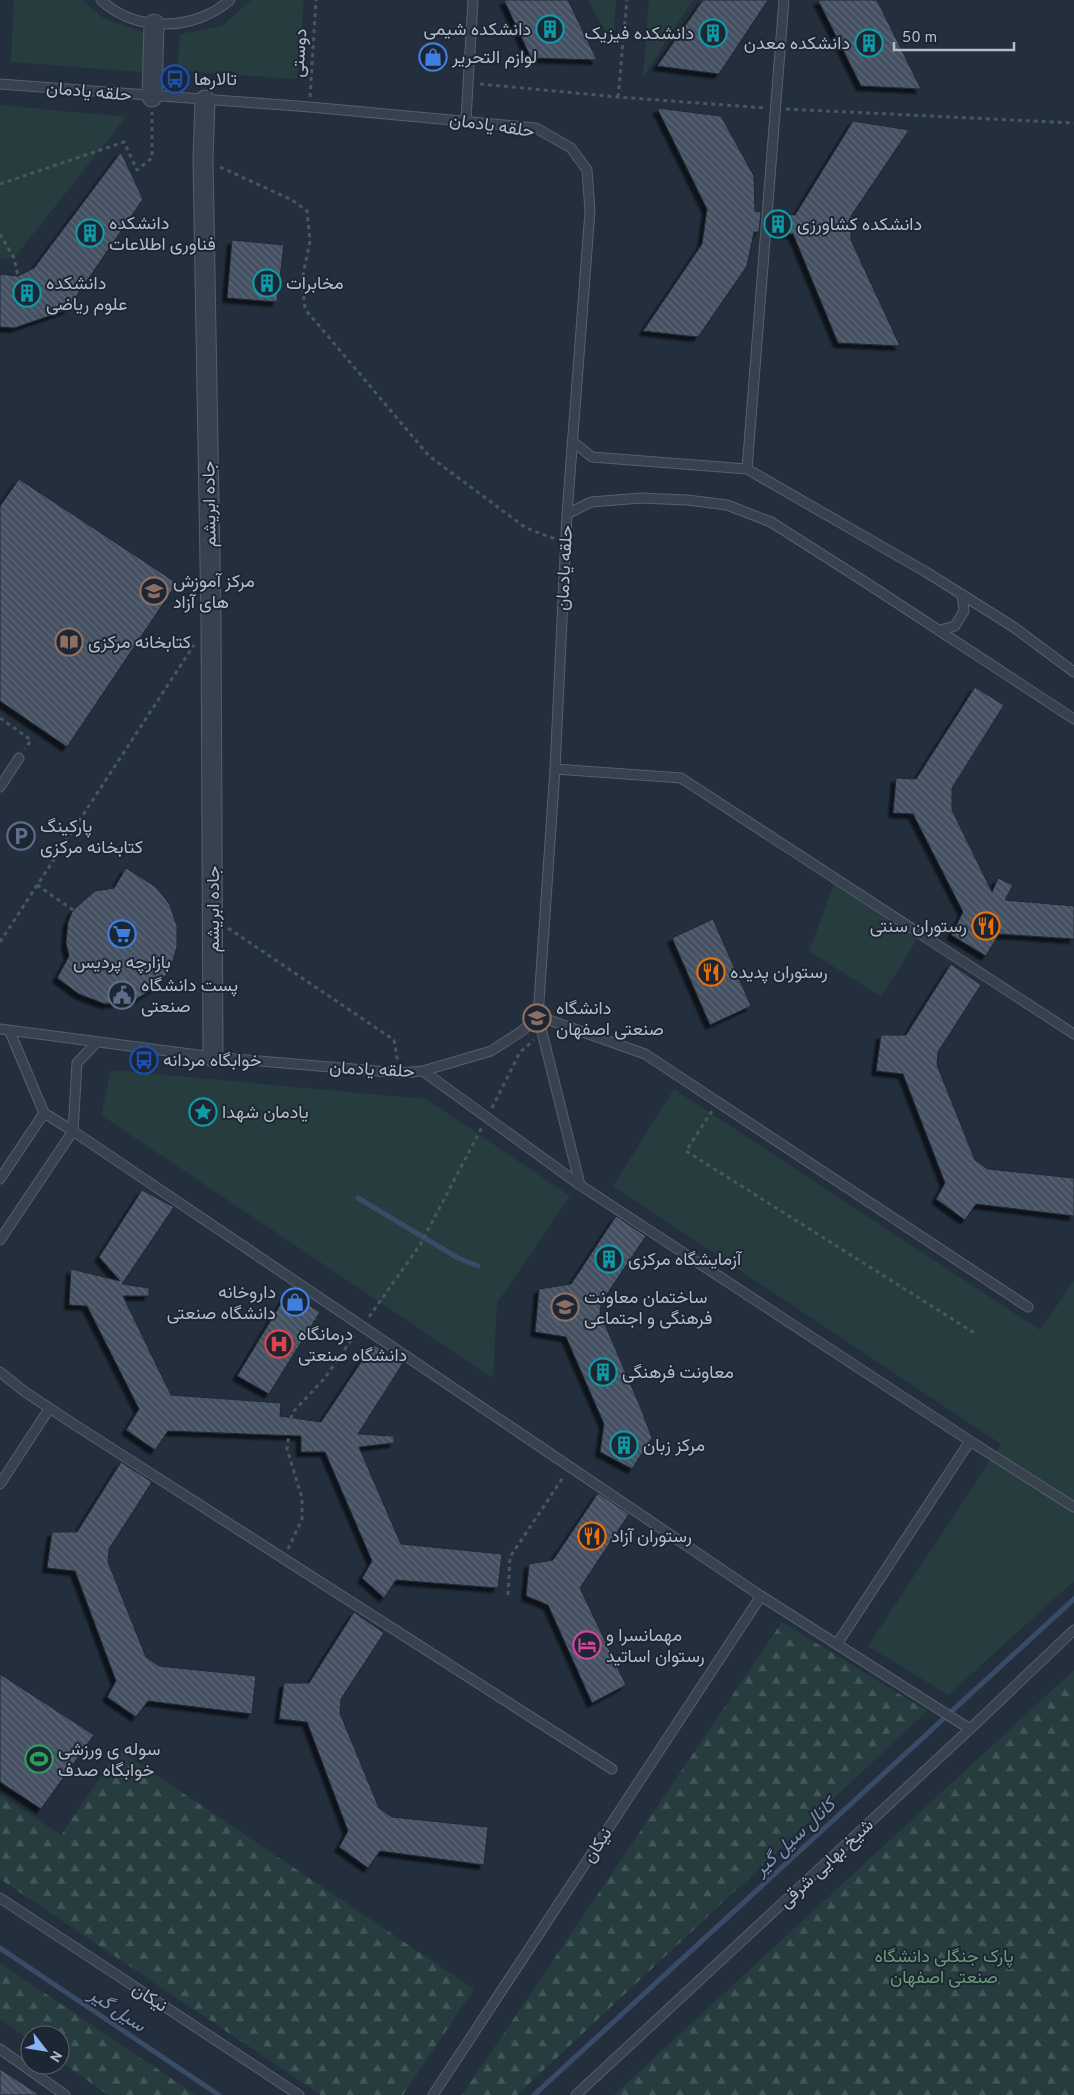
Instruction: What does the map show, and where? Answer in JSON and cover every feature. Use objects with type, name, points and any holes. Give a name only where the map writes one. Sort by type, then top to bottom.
[{"type":"street","points":[[152,97],[154,24]]},
{"type":"street","name":"جاده ابریشم","points":[[205,100],[203,160],[211,619],[213,1058]]},
{"type":"lane","points":[[100,0],[107,6],[130,18],[154,24],[188,23],[218,10],[230,0]]},
{"type":"lane","points":[[466,120],[473,0]]},
{"type":"lane","points":[[748,469],[784,0]]},
{"type":"lane","name":"حلقه یادمان","points":[[0,84],[152,97],[310,107],[536,128],[571,148],[587,170],[590,211],[567,514],[555,769],[538,1016],[522,1031],[491,1051],[423,1071],[400,1073],[213,1058],[96,1044],[0,1029]]},
{"type":"lane","points":[[572,442],[592,456],[748,469],[837,519],[962,594],[1012,626],[1074,672]]},
{"type":"lane","points":[[567,514],[591,502],[641,498],[687,500],[727,505],[771,522],[1074,718]]},
{"type":"lane","points":[[940,630],[955,626],[964,611],[962,594]]},
{"type":"lane","points":[[0,787],[19,758]]},
{"type":"lane","points":[[555,769],[681,778],[1074,1034]]},
{"type":"lane","points":[[538,1016],[645,1054],[1028,1307]]},
{"type":"lane","points":[[538,1016],[580,1185]]},
{"type":"lane","points":[[10,1032],[44,1114],[762,1596],[970,1729]]},
{"type":"lane","points":[[0,1240],[72,1131],[77,1062],[96,1044]]},
{"type":"lane","points":[[423,1071],[580,1185],[1074,1507]]},
{"type":"lane","points":[[0,1180],[44,1114]]},
{"type":"lane","points":[[0,1372],[25,1392],[612,1769]]},
{"type":"lane","points":[[0,1484],[50,1408]]},
{"type":"lane","points":[[837,1644],[970,1441]]},
{"type":"lane","name":"نیکان","points":[[433,2095],[762,1596]]},
{"type":"lane","name":"شیخ بهایی شرقی","points":[[576,2095],[1074,1630]]},
{"type":"lane","name":"نیکان","points":[[0,1898],[299,2095]]},
{"type":"lane","points":[[0,2050],[65,2095]]},
{"type":"path","name":"دوستی","points":[[310,107],[316,0]]},
{"type":"path","points":[[618,97],[627,0]]},
{"type":"path","points":[[467,83],[777,109],[1074,122]]},
{"type":"path","points":[[0,184],[124,142],[137,170],[152,158],[152,97]]},
{"type":"path","points":[[203,160],[292,200],[307,211],[310,242],[302,280],[305,309],[429,456],[526,528],[566,543]]},
{"type":"path","points":[[0,234],[14,258],[18,276]]},
{"type":"path","points":[[0,942],[195,644]]},
{"type":"path","points":[[0,718],[31,740],[19,758]]},
{"type":"path","points":[[37,885],[72,910]]},
{"type":"path","points":[[213,918],[394,1040],[400,1073]]},
{"type":"path","points":[[718,1102],[686,1151],[976,1334]]},
{"type":"path","points":[[282,1558],[302,1519],[302,1498],[287,1449],[292,1413],[324,1379],[420,1245],[437,1214]]},
{"type":"path","points":[[508,1595],[510,1557],[570,1467]]},
{"type":"green space","points":[[14,0],[82,0],[103,18],[146,33],[142,72],[11,62]]},
{"type":"green space","points":[[251,0],[304,0],[297,79],[177,71],[180,34],[222,26]]},
{"type":"green space","points":[[588,0],[616,0],[613,45]]},
{"type":"green space","points":[[649,0],[693,0],[643,77]]},
{"type":"green space","points":[[0,105],[126,117],[14,258],[0,259]]},
{"type":"green space","points":[[835,882],[918,938],[881,997],[809,951]]},
{"type":"green space","points":[[111,1070],[426,1099],[570,1196],[497,1303],[493,1378],[101,1115]]},
{"type":"green space","points":[[674,1089],[1040,1330],[1074,1281],[1074,1581],[948,1695],[868,1646],[1001,1444],[613,1186]]},
{"type":"green space","points":[[782,1622],[927,1711],[517,2095],[462,2095]]},
{"type":"green space","name":"پارک جنگلی دانشگاه صنعتی اصفهان","points":[[1074,1670],[1074,2095],[614,2095]]},
{"type":"green space","points":[[119,1750],[474,1989],[403,2095],[321,2095],[0,1879],[0,1795],[61,1835]]},
{"type":"green space","points":[[0,1963],[196,2095],[108,2095],[70,2068],[70,2025],[20,2025],[20,2033],[0,2019]]},
{"type":"building","name":"دانشکده شیمی","points":[[504,0],[568,0],[597,60],[531,58]]},
{"type":"building","name":"دانشکده فیزیک","points":[[703,0],[768,0],[719,74],[657,66]]},
{"type":"building","name":"دانشکده معدن","points":[[818,0],[877,0],[921,89],[861,86]]},
{"type":"building","name":"لوازم التحریر","points":[[425,50],[440,51],[440,64],[426,63]]},
{"type":"building","points":[[657,108],[721,116],[754,176],[755,211],[761,212],[759,232],[754,232],[747,266],[698,337],[643,331],[702,244],[707,209]]},
{"type":"building","points":[[853,121],[909,130],[851,216],[851,240],[900,346],[838,343],[793,234],[772,233],[773,213],[795,215]]},
{"type":"building","name":"دانشکده فناوری اطلاعات","points":[[121,152],[143,199],[67,310],[14,328],[0,327],[0,274],[18,276],[34,268]]},
{"type":"building","name":"مخابرات","points":[[232,240],[284,245],[277,302],[227,298]]},
{"type":"building","name":"کتابخانه مرکزی","points":[[19,479],[177,583],[67,747],[0,701],[0,506]]},
{"type":"building","points":[[975,687],[1004,705],[952,788],[952,810],[992,892],[998,878],[1013,885],[1005,900],[1074,906],[1074,939],[999,934],[986,956],[951,935],[963,912],[913,814],[893,813],[896,778],[916,779]]},
{"type":"building","name":"بازارچه پردیس","points":[[126,868],[156,887],[170,905],[177,926],[177,947],[170,970],[155,988],[133,1001],[105,1004],[79,994],[57,978],[69,956],[66,943],[68,922],[73,910],[95,891],[114,888]]},
{"type":"building","name":"رستوران پدیده","points":[[713,919],[751,1006],[710,1025],[672,938]]},
{"type":"building","points":[[951,964],[981,985],[938,1052],[937,1065],[975,1160],[988,1169],[1074,1178],[1074,1216],[976,1204],[965,1220],[936,1199],[945,1183],[903,1074],[876,1071],[881,1035],[906,1035]]},
{"type":"building","points":[[142,1190],[174,1207],[122,1284],[149,1288],[149,1296],[123,1296],[171,1395],[281,1403],[280,1416],[321,1422],[373,1344],[403,1363],[358,1434],[394,1436],[394,1443],[359,1447],[401,1544],[502,1554],[498,1588],[396,1580],[384,1598],[362,1578],[372,1561],[325,1452],[301,1452],[301,1436],[168,1431],[155,1450],[126,1430],[139,1409],[87,1306],[69,1305],[71,1269],[120,1281],[99,1257]]},
{"type":"building","points":[[616,1216],[646,1236],[601,1303],[600,1313],[652,1438],[632,1469],[600,1452],[604,1424],[566,1337],[535,1332],[539,1289],[571,1284]]},
{"type":"building","name":"درمانگاه دانشگاه صنعتی","points":[[288,1292],[320,1312],[269,1394],[237,1376]]},
{"type":"building","points":[[121,1462],[152,1482],[109,1549],[108,1562],[146,1657],[159,1666],[256,1676],[252,1714],[148,1701],[136,1717],[107,1697],[116,1681],[75,1571],[47,1568],[52,1532],[77,1532]]},
{"type":"building","points":[[598,1493],[629,1514],[580,1588],[626,1685],[592,1703],[548,1605],[526,1596],[529,1564],[553,1560]]},
{"type":"building","points":[[354,1612],[384,1633],[341,1699],[340,1713],[379,1808],[392,1817],[488,1827],[484,1865],[380,1851],[368,1868],[339,1847],[348,1831],[307,1722],[279,1719],[284,1683],[309,1683]]},
{"type":"building","name":"سوله ی ورزشی خوابگاه صدف","points":[[0,1674],[94,1735],[41,1809],[0,1782]]},
{"type":"building","points":[[0,2069],[40,2095],[0,2095]]},
{"type":"waterway","points":[[358,1198],[458,1258],[478,1266]]},
{"type":"waterway","name":"کانال سیل گیر","points":[[534,2095],[1074,1599]]},
{"type":"waterway","name":"سیل گیر","points":[[0,1948],[219,2095]]},
{"type":"place","name":"دانشکده شیمی","points":[[550,29]]},
{"type":"place","name":"دانشکده فیزیک","points":[[713,33]]},
{"type":"place","name":"دانشکده معدن","points":[[869,43]]},
{"type":"place","name":"لوازم التحریر","points":[[433,57]]},
{"type":"place","name":"تالارها","points":[[175,79]]},
{"type":"place","name":"دانشکده کشاورزی","points":[[778,224]]},
{"type":"place","name":"دانشکده فناوری اطلاعات","points":[[90,233]]},
{"type":"place","name":"مخابرات","points":[[267,283]]},
{"type":"place","name":"دانشکده علوم ریاضی","points":[[27,293]]},
{"type":"place","name":"مرکز آموزش های آزاد","points":[[154,591]]},
{"type":"place","name":"کتابخانه مرکزی","points":[[69,642]]},
{"type":"place","name":"پارکینگ کتابخانه مرکزی","points":[[21,836]]},
{"type":"place","name":"رستوران سنتی","points":[[986,926]]},
{"type":"place","name":"بازارچه پردیس","points":[[122,934]]},
{"type":"place","name":"رستوران پدیده","points":[[711,972]]},
{"type":"place","name":"پست دانشگاه صنعتی","points":[[122,995]]},
{"type":"place","name":"دانشگاه صنعتی اصفهان","points":[[537,1018]]},
{"type":"place","name":"خوابگاه مردانه","points":[[144,1060]]},
{"type":"place","name":"یادمان شهدا","points":[[203,1112]]},
{"type":"place","name":"آزمایشگاه مرکزی","points":[[609,1259]]},
{"type":"place","name":"داروخانه دانشگاه صنعتی","points":[[295,1302]]},
{"type":"place","name":"ساختمان معاونت فرهنگی و اجتماعی","points":[[565,1307]]},
{"type":"place","name":"درمانگاه دانشگاه صنعتی","points":[[279,1344]]},
{"type":"place","name":"معاونت فرهنگی","points":[[603,1372]]},
{"type":"place","name":"مرکز زبان","points":[[624,1445]]},
{"type":"place","name":"رستوران آزاد","points":[[592,1536]]},
{"type":"place","name":"مهمانسرا و رستوان اساتید","points":[[587,1645]]},
{"type":"place","name":"سوله ی ورزشی خوابگاه صدف","points":[[39,1759]]}]
